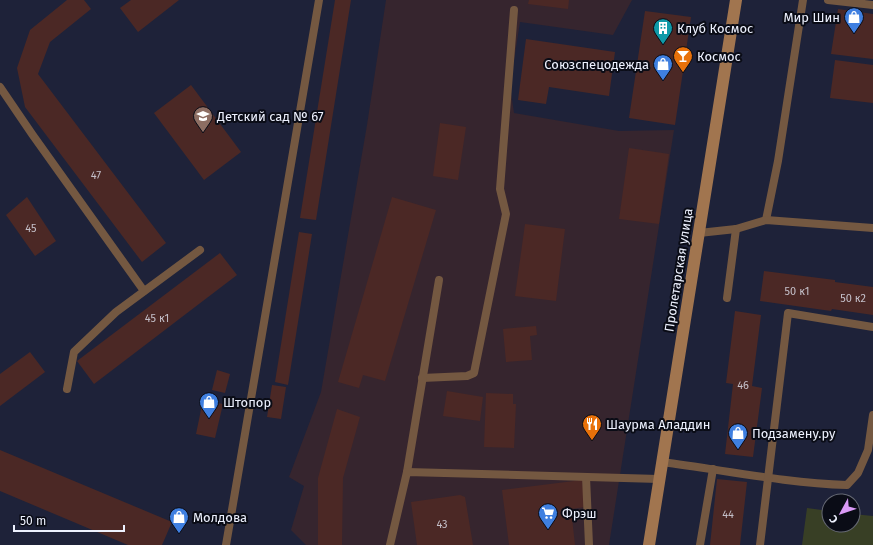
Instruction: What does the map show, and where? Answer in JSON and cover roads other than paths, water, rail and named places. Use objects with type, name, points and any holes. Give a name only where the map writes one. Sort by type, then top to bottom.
[{"type":"street","name":"Пролетарская улица","points":[[649,545],[736,0]]},
{"type":"lane","points":[[226,545],[319,0]]},
{"type":"lane","points":[[766,220],[778,161],[803,0]]},
{"type":"lane","points":[[828,0],[873,5]]},
{"type":"lane","points":[[422,378],[466,376],[474,373],[506,214],[500,188],[514,10]]},
{"type":"lane","points":[[0,87],[144,291]]},
{"type":"lane","points":[[699,233],[736,229],[766,220],[873,228]]},
{"type":"lane","points":[[727,298],[736,229]]},
{"type":"lane","points":[[66,389],[74,352],[116,312],[200,250]]},
{"type":"lane","points":[[390,545],[407,472],[439,280]]},
{"type":"lane","points":[[760,545],[788,313],[873,327]]},
{"type":"lane","points":[[662,462],[769,478],[822,484],[847,485],[858,472],[868,450],[873,415]]},
{"type":"lane","points":[[700,545],[713,469]]},
{"type":"lane","points":[[407,472],[659,479]]},
{"type":"lane","points":[[586,477],[589,545]]},
{"type":"place","name":"Мир Шин","points":[[854,34]]},
{"type":"place","name":"Клуб Космос","points":[[663,45]]},
{"type":"place","name":"Космос","points":[[683,73]]},
{"type":"place","name":"Союзспецодежда","points":[[663,81]]},
{"type":"place","name":"Детский сад № 67","points":[[203,133]]},
{"type":"place","name":"Штопор","points":[[209,419]]},
{"type":"place","name":"Шаурма Аладдин","points":[[592,441]]},
{"type":"place","name":"Подзамену.ру","points":[[738,450]]},
{"type":"place","name":"Фрэш","points":[[548,530]]},
{"type":"place","name":"Молдова","points":[[179,534]]}]
